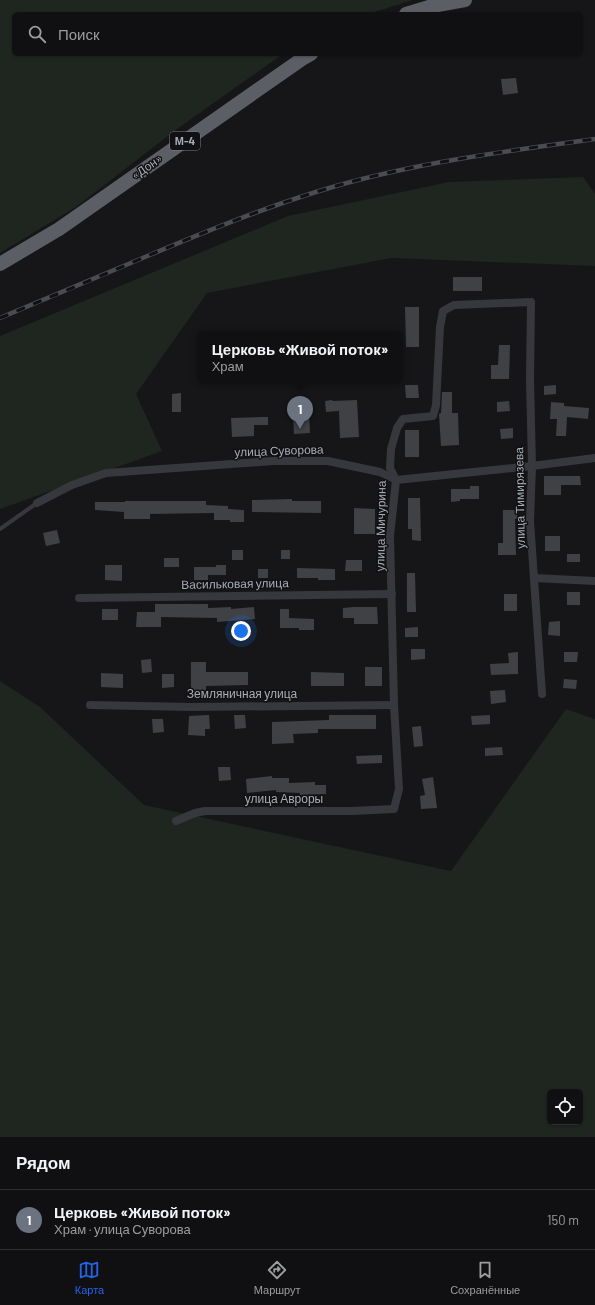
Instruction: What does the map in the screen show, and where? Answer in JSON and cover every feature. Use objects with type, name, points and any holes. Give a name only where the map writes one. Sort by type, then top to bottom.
[{"type":"highway","points":[[412,12],[432,6],[465,0]]},
{"type":"highway","name":"«Дон»","points":[[0,264],[59,229],[282,72],[307,56]]},
{"type":"street","name":"улица Мичурина","points":[[394,809],[399,789],[394,705],[390,536],[396,480],[390,468],[391,449],[397,428],[403,419],[433,416],[436,405],[440,327],[444,311],[454,305],[531,302]]},
{"type":"street","name":"улица Тимирязева","points":[[531,302],[530,379],[532,466],[530,521],[542,694]]},
{"type":"street","points":[[396,480],[595,458]]},
{"type":"street","name":"улица Суворова","points":[[38,503],[72,485],[106,474],[273,461],[328,461],[380,472],[396,480]]},
{"type":"street","points":[[534,578],[595,581]]},
{"type":"street","name":"Васильковая улица","points":[[79,598],[392,594]]},
{"type":"street","name":"Земляничная улица","points":[[90,704],[192,707],[394,705]]},
{"type":"street","name":"улица Авроры","points":[[176,821],[195,813],[205,811],[351,811],[394,809]]},
{"type":"lane","points":[[0,528],[38,503]]},
{"type":"shaded area","points":[[0,0],[413,0],[374,12],[12,12],[12,56],[280,56],[177,129],[76,207],[0,253]]},
{"type":"shaded area","points":[[583,177],[595,194],[595,266],[391,258],[207,293],[136,394],[162,451],[0,509],[0,336],[288,216],[449,182]]},
{"type":"shaded area","points":[[0,681],[40,707],[144,805],[451,871],[566,709],[595,719],[595,1137],[0,1137]]},
{"type":"building","points":[[516,78],[518,93],[503,95],[501,79]]},
{"type":"building","points":[[453,277],[482,277],[482,291],[453,291]]},
{"type":"building","points":[[405,307],[419,307],[419,347],[406,347]]},
{"type":"building","points":[[499,345],[510,345],[509,379],[491,379],[491,365],[498,365]]},
{"type":"building","points":[[405,385],[418,385],[419,398],[406,398]]},
{"type":"building","points":[[556,385],[556,394],[544,395],[544,386]]},
{"type":"building","points":[[442,392],[452,392],[452,413],[458,413],[459,445],[441,446],[439,414],[441,413]]},
{"type":"building","points":[[181,393],[181,412],[172,412],[172,394]]},
{"type":"building","points":[[357,400],[359,437],[340,438],[339,411],[326,412],[325,401]]},
{"type":"building","points":[[509,401],[510,411],[497,412],[497,402]]},
{"type":"building","points":[[551,402],[564,403],[564,406],[589,408],[588,419],[567,417],[566,436],[556,436],[557,419],[550,419]]},
{"type":"building","points":[[309,414],[310,433],[294,434],[293,415]]},
{"type":"building","points":[[268,417],[268,425],[254,425],[254,436],[232,437],[231,418]]},
{"type":"building","points":[[513,428],[513,438],[501,439],[500,429]]},
{"type":"building","points":[[405,430],[419,430],[419,457],[405,457]]},
{"type":"building","points":[[544,476],[580,476],[581,485],[561,485],[561,495],[544,495]]},
{"type":"building","points":[[470,486],[479,486],[479,499],[460,499],[460,501],[451,502],[451,489],[470,489]]},
{"type":"building","points":[[408,498],[420,498],[421,541],[412,540],[412,529],[408,529]]},
{"type":"building","points":[[292,499],[292,501],[321,501],[321,513],[252,512],[252,500]]},
{"type":"building","points":[[206,501],[206,505],[228,506],[228,509],[244,510],[244,522],[214,520],[214,513],[150,514],[150,519],[124,519],[124,512],[95,510],[95,502]]},
{"type":"building","points":[[354,508],[375,509],[375,534],[354,534]]},
{"type":"building","points":[[503,510],[517,510],[517,519],[515,519],[516,555],[498,555],[498,543],[503,543]]},
{"type":"building","points":[[57,530],[60,543],[46,546],[43,533]]},
{"type":"building","points":[[545,536],[560,536],[560,551],[545,551]]},
{"type":"building","points":[[232,550],[243,550],[243,560],[232,560]]},
{"type":"building","points":[[281,550],[290,550],[290,559],[281,559]]},
{"type":"building","points":[[567,554],[580,554],[580,562],[567,562]]},
{"type":"building","points":[[164,558],[179,558],[179,567],[164,567]]},
{"type":"building","points":[[346,560],[362,560],[362,571],[345,571]]},
{"type":"building","points":[[105,565],[122,565],[122,581],[105,580]]},
{"type":"building","points":[[216,565],[226,565],[226,575],[208,575],[208,580],[194,580],[194,567],[216,567]]},
{"type":"building","points":[[297,568],[335,569],[335,580],[297,578]]},
{"type":"building","points":[[258,569],[268,569],[268,578],[258,578]]},
{"type":"building","points":[[407,573],[415,573],[416,612],[407,612]]},
{"type":"building","points":[[567,592],[580,592],[580,605],[567,605]]},
{"type":"building","points":[[504,594],[517,594],[517,611],[504,611]]},
{"type":"building","points":[[155,604],[208,604],[208,608],[231,607],[231,609],[254,607],[255,619],[217,622],[217,618],[161,617],[161,627],[136,627],[137,612],[155,612]]},
{"type":"building","points":[[377,607],[378,624],[354,624],[354,618],[343,618],[343,608]]},
{"type":"building","points":[[102,609],[118,609],[118,620],[102,620]]},
{"type":"building","points":[[280,609],[289,609],[289,618],[314,619],[314,630],[280,628]]},
{"type":"building","points":[[560,621],[560,636],[548,635],[549,622]]},
{"type":"building","points":[[418,627],[418,637],[405,637],[405,628]]},
{"type":"building","points":[[411,649],[425,649],[425,659],[411,660]]},
{"type":"building","points":[[518,652],[518,674],[491,675],[490,664],[509,663],[508,653]]},
{"type":"building","points":[[564,652],[578,652],[577,662],[564,662]]},
{"type":"building","points":[[151,659],[152,672],[142,673],[141,660]]},
{"type":"building","points":[[191,662],[206,662],[206,672],[248,672],[248,685],[206,686],[206,693],[191,694]]},
{"type":"building","points":[[365,667],[382,667],[382,686],[365,686]]},
{"type":"building","points":[[311,672],[344,673],[344,686],[311,686]]},
{"type":"building","points":[[101,673],[123,674],[123,688],[101,687]]},
{"type":"building","points":[[162,674],[174,674],[174,687],[162,688]]},
{"type":"building","points":[[564,679],[577,680],[576,689],[563,688]]},
{"type":"building","points":[[505,690],[506,702],[491,704],[490,691]]},
{"type":"building","points":[[209,715],[210,729],[205,729],[205,736],[188,735],[189,716]]},
{"type":"building","points":[[234,715],[245,715],[246,728],[235,729]]},
{"type":"building","points":[[329,715],[376,715],[376,729],[318,729],[318,733],[293,734],[294,743],[272,744],[272,722],[329,720]]},
{"type":"building","points":[[490,715],[490,724],[472,725],[471,716]]},
{"type":"building","points":[[152,719],[163,719],[164,732],[153,733]]},
{"type":"building","points":[[421,726],[423,746],[414,747],[412,727]]},
{"type":"building","points":[[502,747],[503,755],[485,756],[485,748]]},
{"type":"building","points":[[382,755],[382,763],[357,764],[356,756]]},
{"type":"building","points":[[218,767],[230,767],[231,780],[219,781]]},
{"type":"building","points":[[272,776],[272,778],[289,778],[289,783],[315,782],[315,785],[326,785],[326,794],[300,795],[300,793],[276,792],[276,790],[247,793],[246,779]]},
{"type":"building","points":[[433,777],[437,808],[421,809],[420,796],[425,795],[422,779]]},
{"type":"railway","points":[[0,318],[215,228],[311,193],[400,170],[497,153],[595,139]]},
{"type":"place","name":"Церковь «Живой поток»","points":[[300,429]]}]
